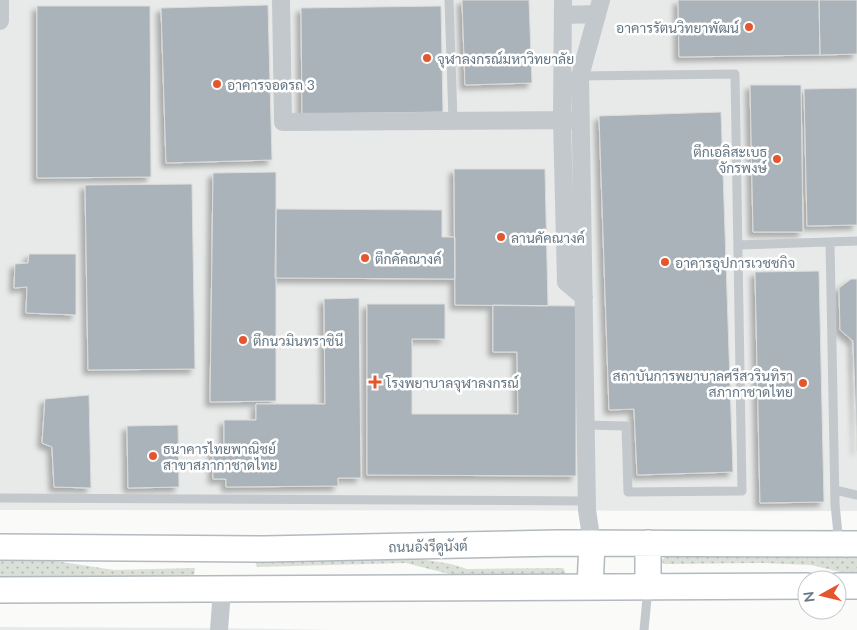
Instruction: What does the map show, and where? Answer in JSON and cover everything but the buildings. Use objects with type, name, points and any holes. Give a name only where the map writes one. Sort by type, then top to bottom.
[{"type":"main road","name":"ถนนอังรีดูนังต์","points":[[0,547],[225,549],[592,543],[848,544]]},
{"type":"main road","points":[[590,587],[592,543]]},
{"type":"main road","points":[[648,543],[648,586]]},
{"type":"main road","points":[[222,590],[225,549]]},
{"type":"main road","points":[[0,590],[797,586]]},
{"type":"street","points":[[0,0],[0,21]]},
{"type":"street","points":[[281,0],[283,122],[581,120]]},
{"type":"street","points":[[584,297],[566,282],[562,119],[563,7],[599,7],[580,76],[584,297],[587,501],[592,543]]},
{"type":"street","points":[[219,630],[222,590]]},
{"type":"lane","points":[[449,0],[453,120]]},
{"type":"lane","points":[[580,76],[735,74],[742,491],[628,492],[626,426],[586,425]]},
{"type":"lane","points":[[738,245],[857,241]]},
{"type":"lane","points":[[830,242],[835,490],[848,544]]},
{"type":"lane","points":[[835,490],[857,496]]},
{"type":"lane","points":[[0,498],[587,501]]},
{"type":"lane","points":[[644,630],[648,586]]},
{"type":"shaded area","name":"โรงพยาบาลจุฬาลงกรณ์","points":[[0,0],[857,0],[857,511],[0,510]]},
{"type":"shaded area","points":[[857,556],[857,576],[847,574],[847,570],[832,570],[811,565],[761,563],[664,564],[661,561],[665,557]]},
{"type":"shaded area","points":[[414,558],[451,564],[467,569],[563,568],[565,575],[449,574],[406,563],[257,567],[255,562],[257,559]]},
{"type":"shaded area","points":[[0,559],[42,559],[114,570],[195,568],[194,575],[107,577],[0,576]]},
{"type":"shaded area","points":[[0,627],[219,628],[332,630],[0,630]]},
{"type":"place","name":"อาคารรัตนวิทยาพัฒน์","points":[[749,27]]},
{"type":"place","name":"จุฬาลงกรณ์มหาวิทยาลัย","points":[[427,58]]},
{"type":"place","name":"อาคารจอดรถ 3","points":[[217,84]]},
{"type":"place","name":"ตึกเอลิสะเบธ จักรพงษ์","points":[[777,159]]},
{"type":"place","name":"ลานคัคณางค์","points":[[501,237]]},
{"type":"place","name":"ตึกคัคณางค์","points":[[365,258]]},
{"type":"place","name":"อาคารอุปการเวชชกิจ","points":[[665,262]]},
{"type":"place","name":"ตึกนวมินทราชินี","points":[[243,340]]},
{"type":"place","name":"โรงพยาบาลจุฬาลงกรณ์","points":[[375,382]]},
{"type":"place","name":"สถาบันการพยาบาลศรีสวรินทิรา สภากาชาดไทย","points":[[803,383]]},
{"type":"place","name":"ธนาคารไทยพาณิชย์ สาขาสภากาชาดไทย","points":[[153,456]]}]
